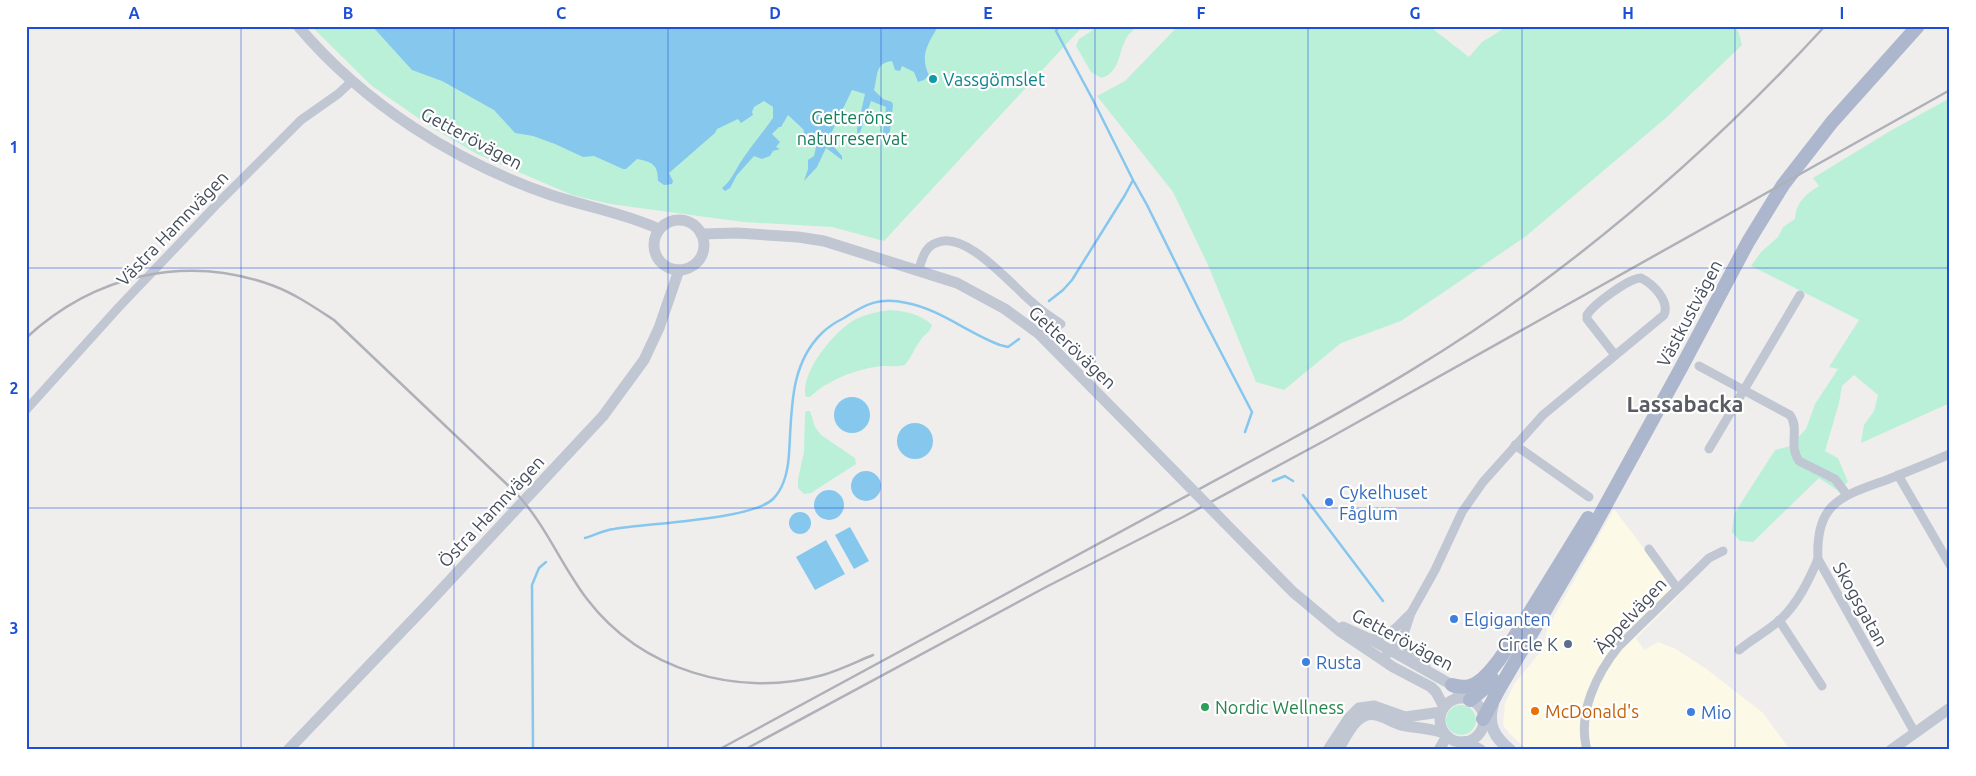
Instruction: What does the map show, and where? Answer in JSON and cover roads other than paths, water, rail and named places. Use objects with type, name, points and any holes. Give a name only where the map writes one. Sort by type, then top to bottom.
[{"type":"main road","name":"Västkustvägen","points":[[1469,700],[1490,682],[1510,644],[1598,502],[1740,240],[1769,192],[1786,166],[1826,116],[1906,26]]},
{"type":"main road","name":"Västkustvägen","points":[[1483,723],[1495,696],[1587,538],[1748,242],[1783,184],[1832,122],[1918,26]]},
{"type":"main road","name":"Västkustvägen","points":[[1447,682],[1467,687],[1480,680],[1510,644]]},
{"type":"main road","points":[[1495,696],[1490,717],[1491,726],[1496,736],[1510,750]]},
{"type":"main road","points":[[1483,723],[1492,740],[1505,750]]},
{"type":"street","name":"Getterövägen","points":[[298,26],[352,81],[408,124],[458,155],[509,179],[551,195],[616,213],[659,229]]},
{"type":"street","name":"Västra Hamnvägen","points":[[26,410],[118,308],[218,203],[301,120],[338,94],[352,81]]},
{"type":"street","points":[[679,220],[694,225],[701,234],[704,245],[702,256],[695,264],[679,270],[668,268],[656,256],[654,245],[659,229],[668,222],[679,220]]},
{"type":"street","name":"Getterövägen","points":[[701,234],[736,233],[798,237],[824,242],[940,277],[972,290],[1022,321],[1055,348],[1293,592],[1340,632],[1387,656],[1447,682],[1469,700]]},
{"type":"street","points":[[918,271],[927,249],[936,242],[948,240],[964,246],[987,261],[1033,304],[1061,324]]},
{"type":"street","name":"Östra Hamnvägen","points":[[288,750],[425,607],[613,405],[640,367],[647,353],[659,328],[679,270]]},
{"type":"street","points":[[1387,656],[1403,636],[1411,613],[1435,570],[1462,512],[1480,487],[1515,446],[1555,404],[1661,318],[1666,312],[1664,302],[1651,284],[1641,278],[1632,279],[1624,284],[1587,315],[1587,319],[1615,355]]},
{"type":"street","points":[[1709,449],[1800,296]]},
{"type":"street","points":[[1699,366],[1790,415],[1795,425],[1793,447],[1799,461],[1835,479],[1847,495],[1950,454]]},
{"type":"street","points":[[1515,446],[1589,497]]},
{"type":"street","points":[[1898,475],[1950,565]]},
{"type":"street","name":"Skogsgatan","points":[[1847,495],[1833,505],[1824,519],[1819,534],[1818,559],[1915,733]]},
{"type":"street","points":[[1649,549],[1677,588]]},
{"type":"street","name":"Äppelvägen","points":[[1587,750],[1585,738],[1588,704],[1600,672],[1619,646],[1677,588],[1709,558],[1723,551]]},
{"type":"street","points":[[1739,650],[1780,620],[1799,598],[1818,559]]},
{"type":"street","points":[[1366,638],[1379,638],[1394,631],[1411,613]]},
{"type":"street","name":"Getterövägen","points":[[1320,615],[1366,638],[1387,656],[1431,687],[1436,692],[1443,710]]},
{"type":"street","points":[[1780,620],[1822,686]]},
{"type":"street","points":[[1387,656],[1394,631]]},
{"type":"street","points":[[1403,636],[1407,650],[1447,682]]},
{"type":"street","points":[[1328,750],[1349,718],[1359,708],[1374,706],[1405,717],[1443,710],[1457,699],[1469,700],[1481,710],[1483,723],[1469,746],[1450,750]]},
{"type":"street","points":[[1891,750],[1950,708]]},
{"type":"street","points":[[1440,750],[1445,734],[1440,723],[1443,710]]},
{"type":"street","points":[[1338,750],[1356,722],[1368,715],[1380,716],[1404,725],[1431,729],[1469,746]]},
{"type":"water","points":[[372,26],[935,26],[936,30],[926,51],[925,62],[929,75],[924,80],[918,82],[914,72],[902,66],[900,71],[895,70],[892,61],[883,64],[878,71],[874,90],[883,99],[892,102],[893,105],[889,139],[882,140],[886,107],[871,101],[858,138],[857,129],[865,94],[852,90],[828,140],[842,156],[842,160],[826,148],[817,167],[804,181],[808,169],[808,160],[814,156],[817,143],[814,141],[808,143],[802,139],[804,130],[788,115],[781,127],[772,134],[780,142],[776,147],[780,149],[773,151],[770,156],[762,159],[754,156],[737,175],[730,188],[725,191],[722,188],[773,118],[773,107],[764,101],[754,107],[753,115],[741,123],[738,119],[717,129],[715,133],[669,173],[673,181],[672,184],[664,185],[658,181],[654,165],[647,161],[637,159],[626,169],[623,169],[594,156],[583,157],[533,136],[515,133],[494,110],[442,81],[412,70]]},
{"type":"water","points":[[852,397],[859,398],[865,402],[869,408],[869,422],[865,428],[859,432],[852,433],[845,432],[839,428],[835,422],[834,415],[835,408],[839,402],[845,398]]},
{"type":"water","points":[[915,423],[922,424],[928,428],[932,434],[932,448],[928,454],[922,458],[915,459],[908,458],[902,454],[898,448],[897,441],[898,434],[902,428],[908,424]]},
{"type":"water","points":[[866,471],[877,475],[881,486],[877,497],[866,501],[855,497],[851,486],[855,475]]},
{"type":"water","points":[[829,490],[840,494],[844,505],[840,516],[829,520],[818,516],[814,505],[818,494]]},
{"type":"water","points":[[800,512],[808,515],[811,523],[808,531],[800,534],[792,531],[789,523],[792,515]]},
{"type":"water","points":[[850,527],[869,561],[854,569],[835,535]]},
{"type":"water","points":[[826,540],[845,574],[815,590],[796,557]]},
{"type":"waterway","points":[[1049,301],[1072,280],[1133,180],[1056,31],[1058,26]]},
{"type":"waterway","points":[[1133,180],[1252,412],[1245,432]]},
{"type":"waterway","points":[[585,538],[603,531],[698,520],[744,512],[773,499],[783,484],[787,472],[794,389],[803,359],[824,331],[860,308],[881,301],[897,301],[919,306],[943,316],[977,335],[1000,345],[1008,347],[1019,339]]},
{"type":"waterway","points":[[1273,481],[1285,476],[1293,481]]},
{"type":"waterway","points":[[1303,495],[1383,601]]},
{"type":"waterway","points":[[533,750],[532,585],[539,568],[546,562]]},
{"type":"railway","points":[[718,750],[1317,425],[1411,371],[1471,332],[1570,261],[1647,199],[1756,98],[1825,26]]},
{"type":"railway","points":[[744,750],[1046,587],[1183,517],[1324,441],[1950,90]]},
{"type":"railway","points":[[26,338],[53,316],[81,299],[111,285],[142,276],[175,271],[208,271],[241,276],[274,286],[297,297],[334,320],[515,492],[535,517],[587,599],[609,624],[635,644],[663,661],[693,673],[725,680],[758,683],[791,682],[823,675],[873,655]]},
{"type":"place","name":"Vassgömslet","points":[[933,79]]},
{"type":"place","name":"Cykelhuset Fåglum","points":[[1329,502]]},
{"type":"place","name":"Elgiganten","points":[[1454,619]]},
{"type":"place","name":"Circle K","points":[[1568,644]]},
{"type":"place","name":"Rusta","points":[[1306,662]]},
{"type":"place","name":"Nordic Wellness","points":[[1205,707]]},
{"type":"place","name":"McDonald's","points":[[1535,711]]},
{"type":"place","name":"Mio","points":[[1691,712]]},
{"type":"district","name":"Lassabacka","points":[[1685,403]]},
{"type":"park label","name":"Getteröns naturreservat","points":[[852,127]]}]
